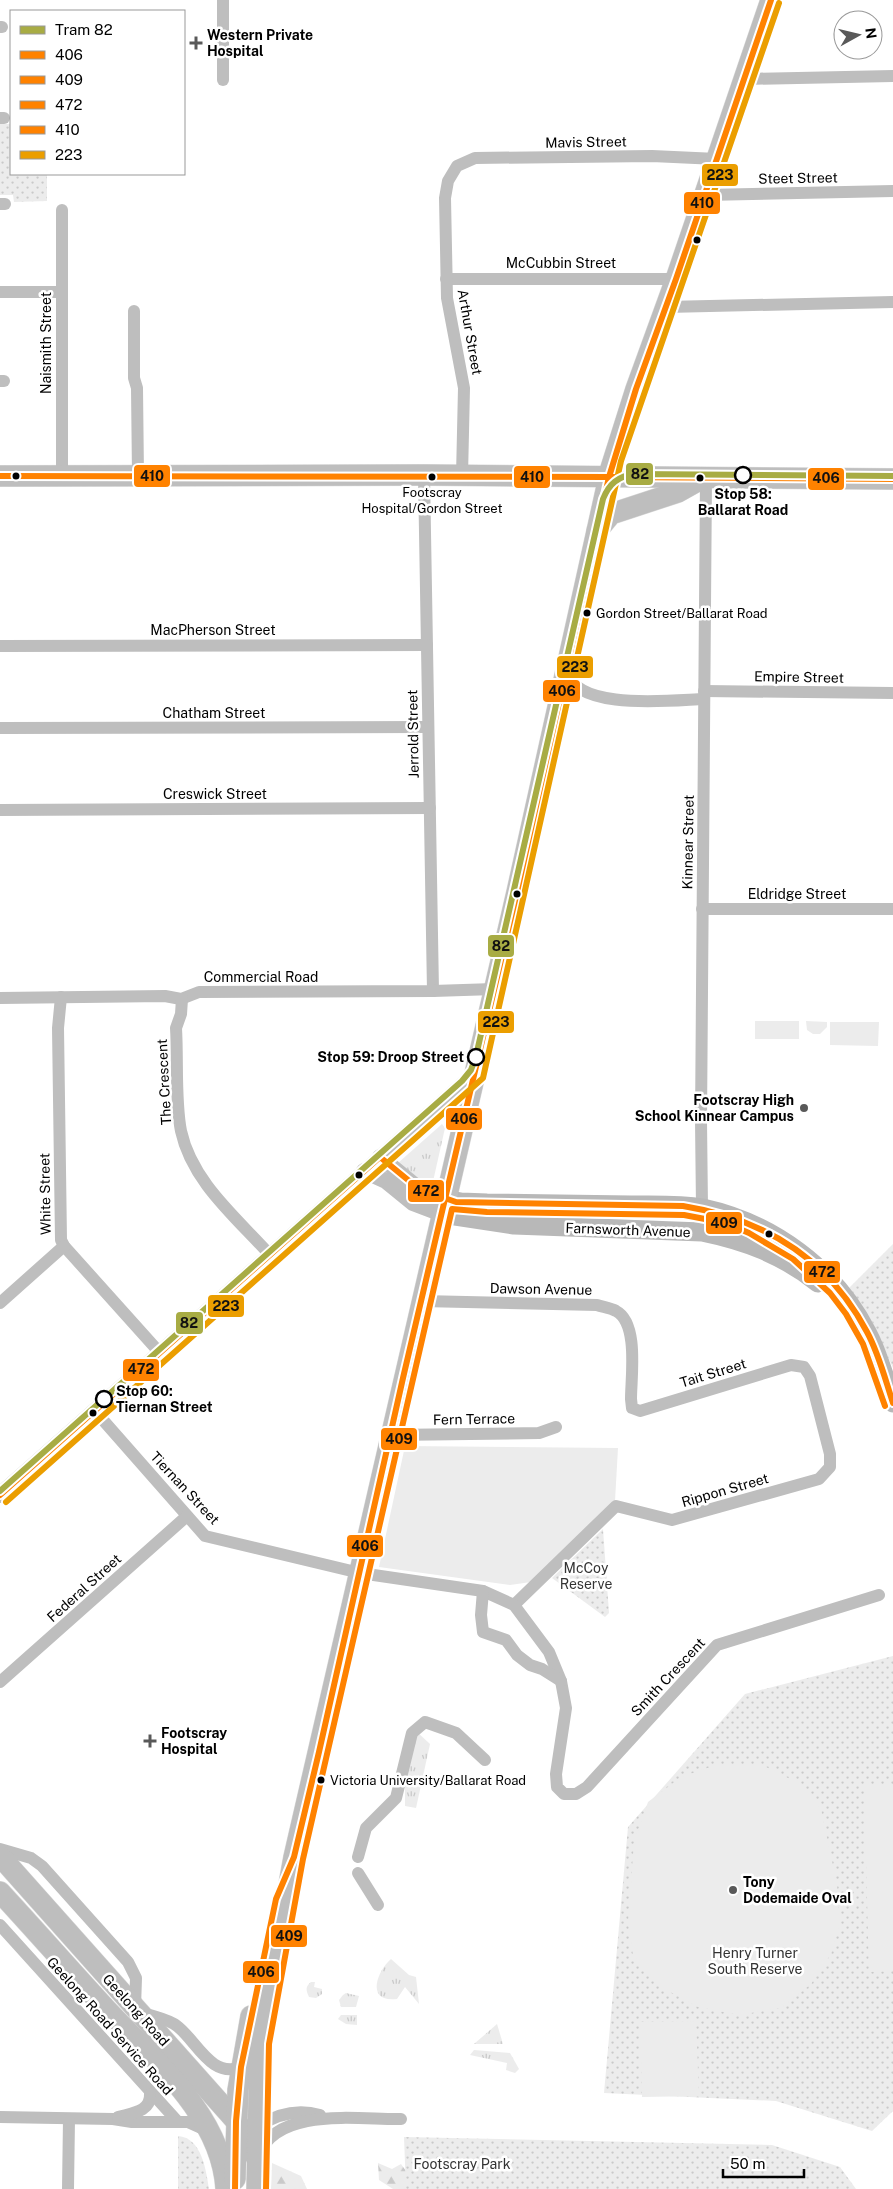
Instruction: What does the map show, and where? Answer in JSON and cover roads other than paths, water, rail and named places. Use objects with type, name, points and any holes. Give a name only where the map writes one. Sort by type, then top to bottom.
[{"type":"main road","points":[[235,2189],[294,1856],[475,1074],[609,477],[626,418],[771,0]]},
{"type":"main road","points":[[0,476],[424,475],[893,479]]},
{"type":"main road","points":[[597,531],[611,514],[678,492],[706,477]]},
{"type":"main road","name":"Farnsworth Avenue","points":[[444,1207],[461,1202],[683,1206],[702,1208],[732,1216],[766,1230],[803,1255],[822,1271],[846,1299],[867,1331],[877,1352],[892,1398]]},
{"type":"main road","points":[[561,1227],[562,1204]]},
{"type":"main road","points":[[610,1229],[611,1204]]},
{"type":"main road","name":"Farnsworth Avenue","points":[[444,1207],[507,1225],[702,1232],[770,1252],[791,1263],[818,1283],[838,1303],[858,1329],[892,1398]]},
{"type":"main road","points":[[702,1208],[702,1232]]},
{"type":"main road","name":"Geelong Road","points":[[0,1856],[244,2134],[255,2153],[257,2174]]},
{"type":"main road","points":[[244,2134],[241,2067],[276,1899],[294,1856]]},
{"type":"main road","name":"Geelong Road","points":[[0,1892],[170,2076],[190,2102],[221,2157],[226,2189]]},
{"type":"street","points":[[223,0],[223,80]]},
{"type":"street","points":[[745,79],[893,76]]},
{"type":"street","name":"Mavis Street","points":[[456,166],[475,158],[652,156],[717,159]]},
{"type":"street","name":"Arthur Street","points":[[456,166],[448,181],[445,198],[446,279],[447,298],[464,388],[462,476]]},
{"type":"street","name":"Steet Street","points":[[704,195],[893,191]]},
{"type":"street","name":"Naismith Street","points":[[62,210],[62,476]]},
{"type":"street","name":"McCubbin Street","points":[[446,279],[676,278]]},
{"type":"street","points":[[0,292],[61,292]]},
{"type":"street","points":[[666,307],[893,302]]},
{"type":"street","points":[[134,311],[134,378],[137,388],[138,476]]},
{"type":"street","name":"Jerrold Street","points":[[424,475],[433,991]]},
{"type":"street","name":"Kinnear Street","points":[[702,1208],[702,909],[706,477]]},
{"type":"street","name":"MacPherson Street","points":[[0,646],[427,645]]},
{"type":"street","points":[[567,669],[568,676],[575,686],[584,692]]},
{"type":"street","points":[[560,701],[564,696],[584,692]]},
{"type":"street","name":"Empire Street","points":[[584,692],[623,702],[704,695],[893,693]]},
{"type":"street","name":"Chatham Street","points":[[0,728],[428,727]]},
{"type":"street","name":"Creswick Street","points":[[0,810],[430,808]]},
{"type":"street","name":"Eldridge Street","points":[[702,909],[893,909]]},
{"type":"street","name":"Commercial Road","points":[[0,998],[165,996],[182,999],[199,992],[494,989]]},
{"type":"street","name":"White Street","points":[[61,997],[58,1028],[60,1238],[64,1246],[160,1353]]},
{"type":"street","name":"The Crescent","points":[[182,999],[181,1014],[176,1028],[179,1116],[185,1143],[208,1186],[270,1255]]},
{"type":"street","points":[[0,1495],[475,1074]]},
{"type":"street","name":"Farnsworth Avenue","points":[[380,1157],[444,1207]]},
{"type":"street","name":"Farnsworth Avenue","points":[[364,1171],[386,1181],[413,1204],[444,1207]]},
{"type":"street","points":[[0,1303],[64,1246]]},
{"type":"street","name":"Dawson Avenue","points":[[422,1301],[597,1305],[618,1311],[629,1324],[632,1338],[632,1408]]},
{"type":"street","name":"Tait Street","points":[[632,1408],[640,1411],[791,1364],[804,1366],[810,1376],[830,1454],[830,1467]]},
{"type":"street","name":"Tiernan Street","points":[[95,1411],[205,1536],[360,1573],[483,1591],[514,1605]]},
{"type":"street","name":"Fern Terrace","points":[[391,1435],[538,1433],[556,1427]]},
{"type":"street","name":"Rippon Street","points":[[514,1605],[616,1506],[672,1520],[819,1479],[830,1467]]},
{"type":"street","name":"Federal Street","points":[[0,1682],[187,1516]]},
{"type":"street","points":[[483,1591],[481,1615],[483,1632],[506,1640],[518,1655],[530,1665],[542,1669],[561,1681]]},
{"type":"street","name":"Smith Crescent","points":[[561,1681],[566,1708],[556,1774],[557,1788],[564,1794],[576,1794],[587,1787],[717,1645],[879,1595]]},
{"type":"street","points":[[514,1605],[550,1652],[561,1681]]},
{"type":"street","points":[[358,1857],[366,1828],[396,1798],[412,1733],[425,1722],[456,1733],[485,1760]]},
{"type":"street","points":[[0,1849],[31,1858],[42,1866],[128,1962],[136,1978],[136,2009],[174,2024],[217,2066],[227,2070],[241,2067]]},
{"type":"street","points":[[358,1873],[378,1905]]},
{"type":"street","name":"Geelong Road Service Road","points":[[0,1925],[150,2094],[178,2122]]},
{"type":"street","points":[[93,2028],[109,2012]]},
{"type":"street","points":[[113,2119],[143,2110],[149,2103],[150,2094]]},
{"type":"street","points":[[244,2134],[275,2117],[293,2112],[312,2113],[332,2119]]},
{"type":"street","points":[[0,2117],[178,2122],[193,2124],[208,2131]]},
{"type":"street","points":[[68,2189],[69,2119]]},
{"type":"street","points":[[257,2174],[264,2145],[280,2129],[300,2122],[332,2119],[401,2119]]},
{"type":"tram line","name":"82","points":[[0,1491],[462,1081],[471,1070],[476,1056],[603,499],[611,485],[619,479],[635,474],[893,476]]},
{"type":"place","name":"Western Private Hospital","points":[[196,43]]},
{"type":"place","name":"Stop 58: Ballarat Road","points":[[743,475]]},
{"type":"place","name":"Footscray Hospital/Gordon Street","points":[[432,477]]},
{"type":"place","name":"Gordon Street/Ballarat Road","points":[[587,613]]},
{"type":"place","name":"Stop 59: Droop Street","points":[[476,1057]]},
{"type":"place","name":"Footscray High School Kinnear Campus","points":[[804,1108]]},
{"type":"place","name":"Stop 60: Tiernan Street","points":[[104,1399]]},
{"type":"place","name":"Footscray Hospital","points":[[150,1741]]},
{"type":"place","name":"Victoria University/Ballarat Road","points":[[321,1780]]},
{"type":"place","name":"Tony Dodemaide Oval","points":[[733,1890]]},
{"type":"park label","name":"McCoy Reserve","points":[[586,1576]]},
{"type":"park label","name":"Henry Turner South Reserve","points":[[755,1962]]},
{"type":"park label","name":"Footscray Park","points":[[462,2164]]}]
